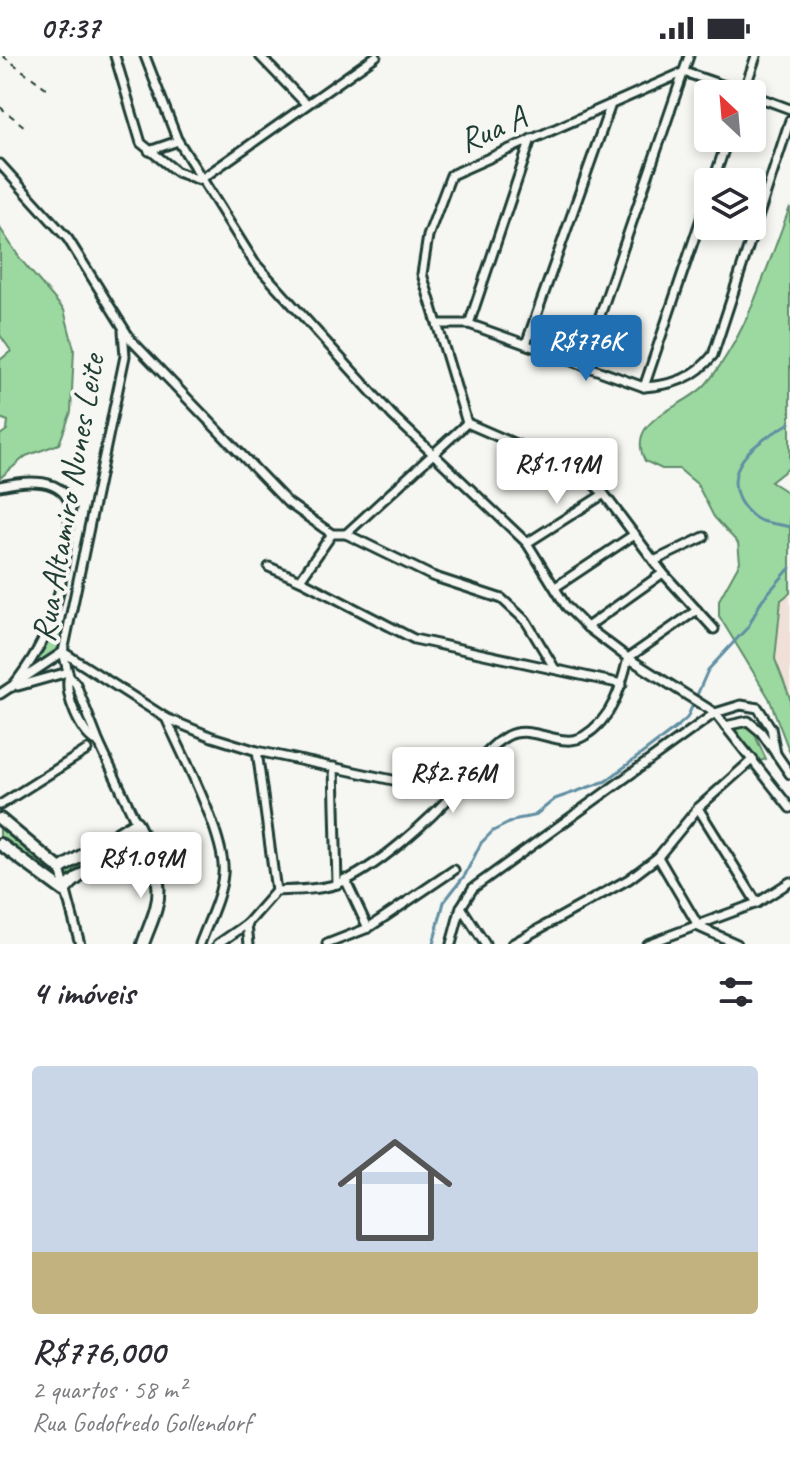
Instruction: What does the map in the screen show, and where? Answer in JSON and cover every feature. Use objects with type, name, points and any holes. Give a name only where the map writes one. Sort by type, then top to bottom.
[{"type":"main road","points":[[0,819],[60,869],[136,822]]},
{"type":"main road","name":"Rua Altamiro Nunes Leite","points":[[136,822],[150,852],[158,883],[158,903],[143,944]]},
{"type":"main road","points":[[0,844],[64,891],[75,881],[122,855],[150,852]]},
{"type":"street","points":[[115,56],[141,143],[177,172],[200,180]]},
{"type":"street","points":[[145,56],[178,141],[254,262],[392,415],[527,543],[557,586],[566,606],[587,627],[628,658],[715,713],[790,808]]},
{"type":"street","points":[[260,56],[306,104]]},
{"type":"street","points":[[200,180],[376,56]]},
{"type":"street","points":[[583,365],[689,56]]},
{"type":"street","points":[[750,80],[756,56]]},
{"type":"street","points":[[684,72],[707,80]]},
{"type":"street","name":"Rua A","points":[[467,423],[422,274],[445,185],[451,175],[463,167],[610,107],[684,72]]},
{"type":"street","points":[[766,101],[790,109]]},
{"type":"street","points":[[526,344],[610,107]]},
{"type":"street","points":[[439,324],[469,324],[644,387],[665,386],[688,378],[703,368],[713,355],[790,120]]},
{"type":"street","points":[[469,324],[531,139]]},
{"type":"street","points":[[149,151],[178,141]]},
{"type":"street","points":[[0,164],[68,239],[123,329],[287,502],[332,534],[346,534],[432,576],[502,599],[526,621],[555,669]]},
{"type":"street","points":[[644,387],[694,239]]},
{"type":"street","name":"Rua Altamiro Nunes Leite","points":[[123,329],[125,356],[63,652],[69,674],[136,822]]},
{"type":"street","points":[[346,534],[467,423],[576,471],[604,494],[663,573],[714,629]]},
{"type":"street","name":"Rua Altamiro Nunes Leite","points":[[0,486],[18,481],[59,487],[68,495],[71,508],[52,624],[38,655],[12,687]]},
{"type":"street","points":[[527,543],[604,494]]},
{"type":"street","points":[[300,580],[332,534]]},
{"type":"street","points":[[557,586],[635,534]]},
{"type":"street","points":[[654,561],[704,537]]},
{"type":"street","points":[[269,567],[414,639],[622,684]]},
{"type":"street","points":[[587,627],[663,573]]},
{"type":"street","points":[[218,944],[247,924],[276,891],[337,884],[400,843],[456,790],[491,748],[509,735],[527,731],[561,739],[585,736],[617,699],[628,658],[697,610]]},
{"type":"street","points":[[52,624],[69,629]]},
{"type":"street","points":[[0,694],[63,652],[166,718],[257,751],[456,790]]},
{"type":"street","points":[[12,687],[69,674]]},
{"type":"street","points":[[451,944],[461,907],[473,888],[715,713],[741,705],[758,708],[771,728],[776,754]]},
{"type":"street","points":[[166,718],[215,831],[223,861],[223,875],[200,944]]},
{"type":"street","points":[[725,726],[748,721],[761,732],[790,774]]},
{"type":"street","points":[[0,805],[87,750]]},
{"type":"street","points":[[257,751],[276,891]]},
{"type":"street","points":[[512,944],[629,879],[658,857],[698,808],[753,759]]},
{"type":"street","points":[[334,767],[337,884]]},
{"type":"street","points":[[698,808],[757,903]]},
{"type":"street","points":[[658,857],[699,927],[737,944]]},
{"type":"street","points":[[60,869],[80,944]]},
{"type":"street","points":[[327,944],[368,928],[454,870]]},
{"type":"street","points":[[345,879],[368,928]]},
{"type":"street","points":[[647,944],[757,903],[790,882]]},
{"type":"street","points":[[461,907],[485,944]]},
{"type":"street","points":[[247,924],[249,944]]},
{"type":"path","points":[[3,56],[46,88]]},
{"type":"path","points":[[0,107],[25,127]]},
{"type":"shaded area","points":[[790,593],[790,698],[775,659],[781,599]]},
{"type":"green space","points":[[790,207],[790,467],[771,482],[790,494],[790,593],[781,600],[775,659],[790,698],[790,753],[769,698],[719,616],[719,600],[740,562],[738,543],[714,517],[697,484],[679,469],[662,469],[645,461],[641,446],[643,434],[650,424],[696,393],[720,365],[755,300]]},
{"type":"green space","points":[[0,228],[21,260],[64,310],[74,349],[71,412],[59,444],[26,456],[0,478],[0,435],[7,430],[8,421],[0,418],[0,360],[11,351],[0,335]]},
{"type":"green space","points":[[54,628],[64,630],[56,657],[24,676],[40,656]]},
{"type":"green space","points":[[746,726],[753,731],[766,759],[760,761],[732,728]]},
{"type":"green space","points":[[0,825],[53,869],[50,878],[0,840]]},
{"type":"green space","points":[[136,830],[140,841],[67,880],[66,869]]},
{"type":"waterway","points":[[790,423],[748,452],[736,472],[735,484],[739,500],[753,516],[790,527]]},
{"type":"waterway","points":[[433,944],[444,902],[465,875],[481,843],[493,831],[517,819],[534,816],[555,799],[606,781],[677,727],[687,718],[708,670],[748,627],[762,600],[790,568]]}]
